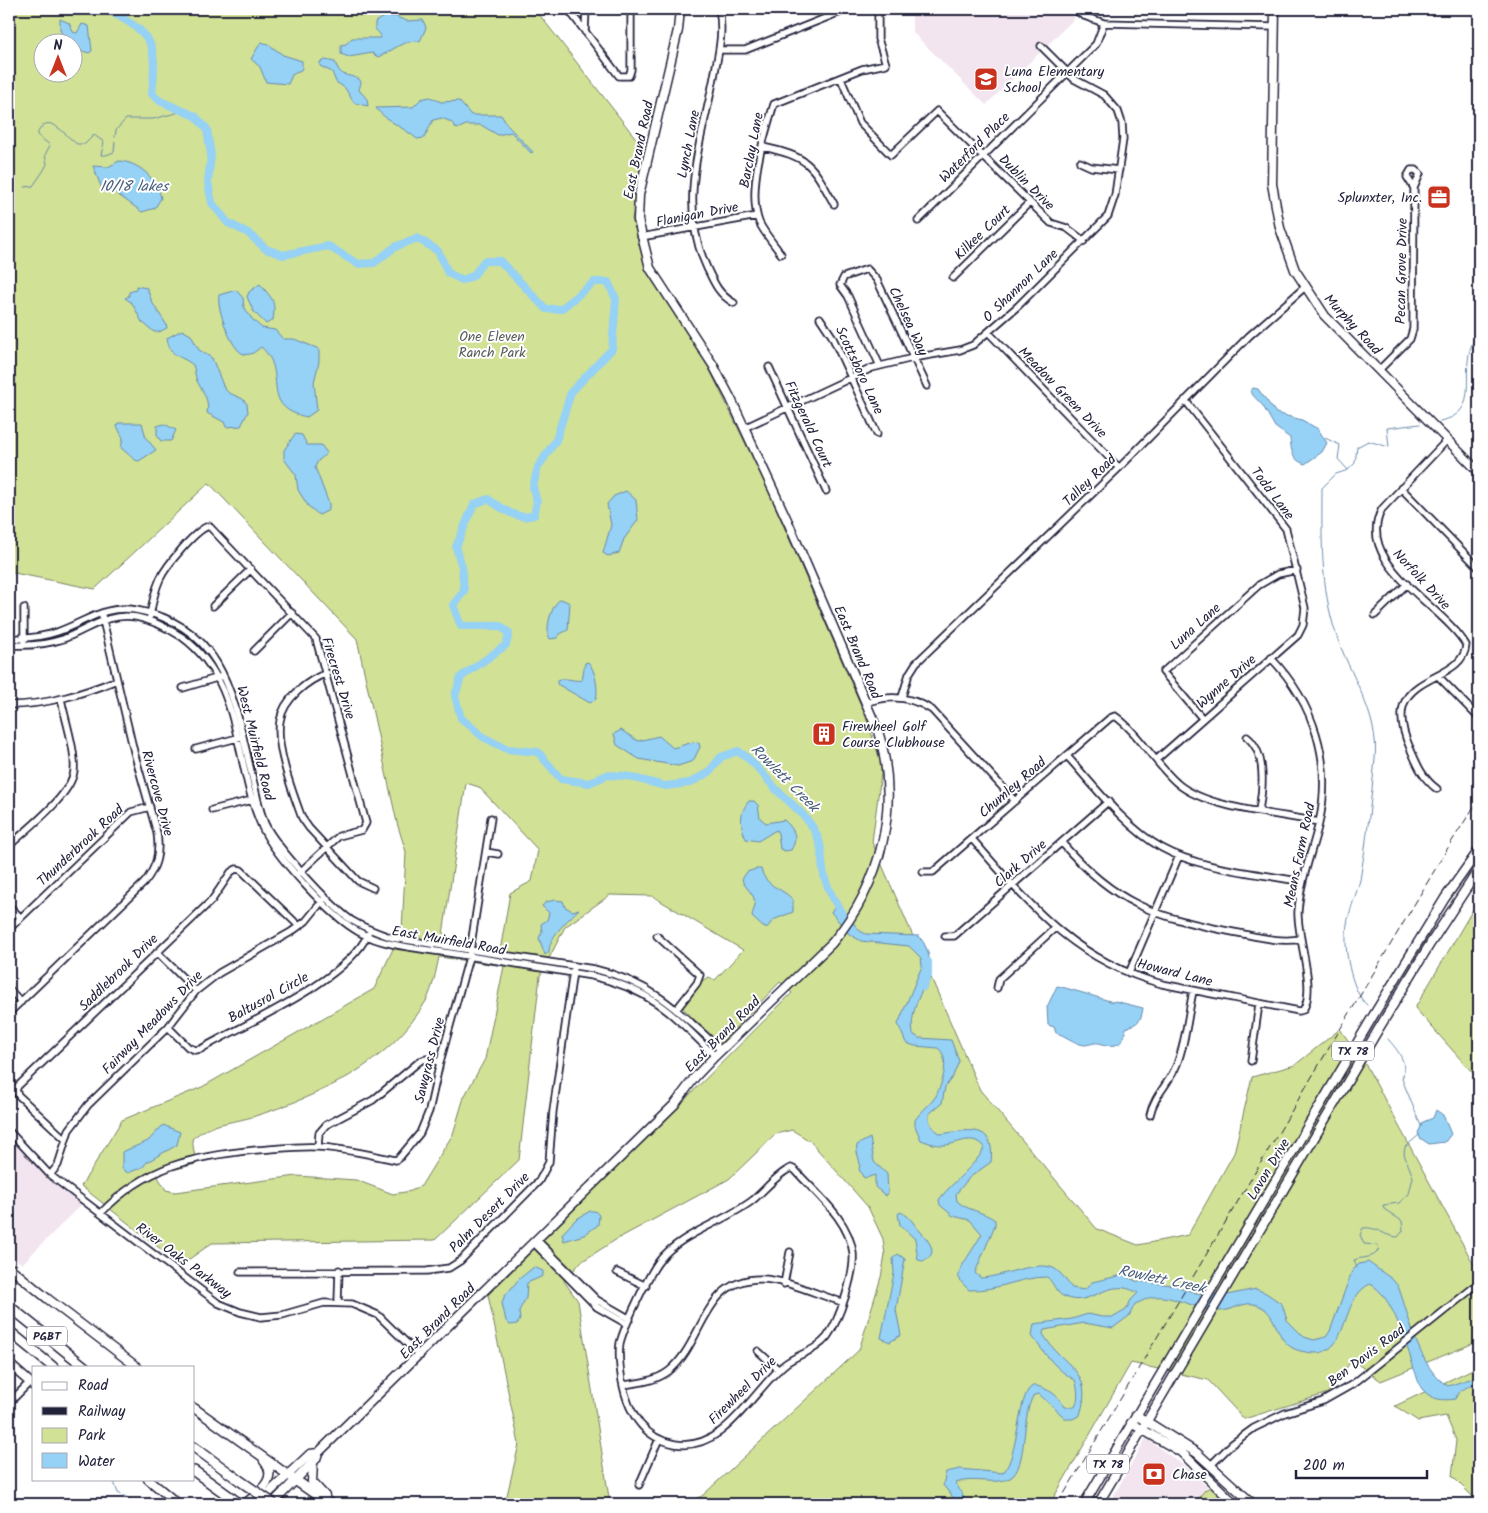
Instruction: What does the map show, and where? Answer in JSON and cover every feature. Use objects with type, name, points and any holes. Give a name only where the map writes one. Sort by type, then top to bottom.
[{"type":"highway","name":"PGBT","points":[[9,1306],[84,1366]]},
{"type":"highway","name":"PGBT","points":[[9,1331],[52,1366]]},
{"type":"highway","points":[[195,1448],[273,1504]]},
{"type":"highway","points":[[195,1472],[240,1504]]},
{"type":"highway","points":[[292,1477],[330,1504]]},
{"type":"main road","name":"East Brand Road","points":[[257,1504],[313,1462],[318,1453],[420,1356],[674,1104],[695,1077],[718,1053],[832,943],[848,924],[872,881],[882,851],[886,824],[887,769],[878,731],[788,522],[744,428],[713,365],[654,276],[641,238],[638,220],[639,195],[678,30],[680,9]]},
{"type":"main road","name":"Murphy Road","points":[[1274,9],[1272,162],[1274,200],[1286,246],[1305,287],[1326,316],[1479,472]]},
{"type":"main road","name":"Lavon Drive","points":[[1084,1504],[1372,1016],[1445,898],[1479,850]]},
{"type":"main road","name":"Lavon Drive","points":[[1098,1504],[1416,967],[1479,869]]},
{"type":"main road","points":[[9,1267],[136,1366]]},
{"type":"main road","points":[[9,1364],[32,1384]]},
{"type":"main road","points":[[195,1409],[292,1477]]},
{"type":"main road","points":[[1136,1415],[1182,1441],[1253,1504]]},
{"type":"main road","points":[[1132,1423],[1181,1452],[1235,1504]]},
{"type":"main road","points":[[245,1504],[270,1479],[268,1466],[252,1450]]},
{"type":"main road","name":"East Brand Road","points":[[273,1504],[310,1454],[318,1453]]},
{"type":"main road","points":[[313,1462],[312,1482],[330,1504]]},
{"type":"main road","points":[[1090,1504],[1101,1483],[1103,1472]]},
{"type":"main road","points":[[1210,1480],[1217,1477],[1247,1504]]},
{"type":"main road","points":[[149,1480],[178,1504]]},
{"type":"street","points":[[568,9],[619,76],[629,76],[631,70],[631,9]]},
{"type":"street","points":[[585,32],[586,9]]},
{"type":"street","name":"Lynch Lane","points":[[719,9],[722,22],[719,50],[692,179],[694,227],[703,260],[717,289],[724,298],[734,303]]},
{"type":"street","points":[[719,50],[745,50],[848,9]]},
{"type":"street","name":"Barclay Lane","points":[[781,254],[760,224],[757,216],[755,187],[774,104],[841,79],[862,69],[886,64],[878,39],[878,9]]},
{"type":"street","points":[[1073,9],[1084,16],[1104,23],[1274,27]]},
{"type":"street","name":"Waterford Place","points":[[918,221],[1096,44],[1104,23]]},
{"type":"street","name":"O Shannon Lane","points":[[744,428],[880,366],[960,350],[972,345],[989,333],[1084,241],[1110,212],[1123,139],[1122,123],[1118,111],[1104,96],[1084,86],[1041,46]]},
{"type":"street","name":"Dublin Drive","points":[[841,79],[860,123],[891,155],[937,111],[1029,203],[1052,223],[1067,228],[1084,241]]},
{"type":"street","points":[[763,147],[791,154],[808,164],[817,174],[834,204]]},
{"type":"street","points":[[1080,162],[1091,167],[1119,170]]},
{"type":"street","name":"Pecan Grove Drive","points":[[1379,370],[1410,339],[1414,329],[1414,188]]},
{"type":"street","name":"Kilkee Court","points":[[953,278],[1029,203]]},
{"type":"street","name":"Flanigan Drive","points":[[641,238],[757,216]]},
{"type":"street","name":"Chelsea Way","points":[[880,366],[848,296],[840,285],[844,277],[867,269],[877,280],[927,386]]},
{"type":"street","name":"Talley Road","points":[[902,697],[909,674],[916,663],[1119,468],[1277,310],[1305,287]]},
{"type":"street","name":"Scottsboro Lane","points":[[820,318],[832,336],[877,434]]},
{"type":"street","name":"Meadow Green Drive","points":[[989,333],[1119,468]]},
{"type":"street","name":"Fitzgerald Court","points":[[769,367],[826,491]]},
{"type":"street","name":"Todd Lane","points":[[1185,400],[1283,524],[1289,538],[1297,570],[1305,617]]},
{"type":"street","points":[[1447,440],[1401,488],[1479,568]]},
{"type":"street","name":"Norfolk Drive","points":[[1401,488],[1377,519],[1376,540],[1380,552],[1407,584],[1466,645],[1462,657],[1438,676]]},
{"type":"street","name":"Firecrest Drive","points":[[150,613],[159,580],[165,570],[199,531],[209,526],[316,639],[327,673],[358,801],[366,823],[362,830],[339,836],[326,847]]},
{"type":"street","points":[[213,606],[251,569]]},
{"type":"street","name":"Luna Lane","points":[[1202,718],[1163,672],[1263,582],[1278,574],[1297,570]]},
{"type":"street","points":[[1375,615],[1407,584]]},
{"type":"street","points":[[24,608],[24,645]]},
{"type":"street","name":"West Muirfield Road","points":[[9,638],[24,638],[59,632],[101,612],[130,609],[150,613],[184,629],[197,639],[215,658],[225,676],[236,708],[240,738]]},
{"type":"street","name":"Rivercove Drive","points":[[9,1014],[151,874],[157,860],[159,844],[101,612]]},
{"type":"street","points":[[149,621],[150,613]]},
{"type":"street","points":[[254,651],[292,613]]},
{"type":"street","name":"West Muirfield Road","points":[[9,645],[48,643],[64,638],[103,620],[126,616],[149,621],[175,632],[197,649],[218,678],[228,702],[240,738],[255,799],[265,824],[300,872]]},
{"type":"street","name":"Wynne Drive","points":[[1156,760],[1300,632],[1305,617]]},
{"type":"street","name":"Means Farm Road","points":[[1271,658],[1300,696],[1318,739],[1324,783],[1319,822],[1303,882],[1298,912],[1307,992],[1302,1010]]},
{"type":"street","points":[[327,673],[315,678],[298,691],[280,719],[279,736],[302,818],[358,881],[373,888]]},
{"type":"street","points":[[183,688],[225,676]]},
{"type":"street","points":[[1437,789],[1422,774],[1403,732],[1402,721],[1407,696],[1420,684],[1438,676],[1479,718]]},
{"type":"street","points":[[9,705],[27,705],[61,698],[117,680]]},
{"type":"street","points":[[866,702],[880,698],[902,697],[919,702],[938,714],[1015,801]]},
{"type":"street","points":[[9,846],[62,795],[73,777],[74,761],[61,698]]},
{"type":"street","name":"Chumley Road","points":[[924,872],[933,872],[1110,718],[1115,716],[1156,760]]},
{"type":"street","points":[[1247,737],[1257,749],[1261,767],[1262,785],[1259,810]]},
{"type":"street","points":[[196,749],[240,738]]},
{"type":"street","points":[[1067,756],[1143,836],[1179,856],[1206,864],[1303,882]]},
{"type":"street","points":[[1156,760],[1177,784],[1197,796],[1214,802],[1319,822]]},
{"type":"street","points":[[212,810],[255,799]]},
{"type":"street","name":"Clark Drive","points":[[945,936],[954,936],[1109,801]]},
{"type":"street","name":"Thunderbrook Road","points":[[9,929],[131,812],[150,807]]},
{"type":"street","name":"Sawgrass Drive","points":[[318,1147],[396,1160],[424,1128],[469,957],[491,818]]},
{"type":"street","name":"Howard Lane","points":[[972,839],[1036,912],[1083,950],[1144,980],[1259,1004],[1302,1010]]},
{"type":"street","points":[[1062,842],[1100,882],[1119,896],[1154,913],[1189,924],[1274,940],[1301,939]]},
{"type":"street","points":[[300,872],[326,847]]},
{"type":"street","points":[[486,852],[498,854]]},
{"type":"street","points":[[1129,973],[1179,856]]},
{"type":"street","name":"Saddlebrook Drive","points":[[65,1139],[32,1109],[16,1090],[18,1086],[212,900],[234,870],[241,870],[254,880],[299,926]]},
{"type":"street","name":"East Muirfield Road","points":[[300,872],[340,919],[367,936],[400,946],[573,973],[623,985],[675,1010]]},
{"type":"street","name":"East Muirfield Road","points":[[324,899],[370,930],[393,938],[574,966],[608,972],[626,978],[643,986],[675,1010],[718,1053]]},
{"type":"street","name":"Fairway Meadows Drive","points":[[50,1174],[58,1165],[65,1139],[88,1105],[168,1027],[196,991],[219,973],[299,926],[324,899]]},
{"type":"street","points":[[9,906],[20,918]]},
{"type":"street","points":[[997,988],[999,979],[1055,928]]},
{"type":"street","name":"Baltusrol Circle","points":[[168,1027],[188,1047],[195,1050],[201,1049],[326,978],[352,956],[370,930]]},
{"type":"street","points":[[656,936],[700,975],[697,983],[675,1010]]},
{"type":"street","points":[[157,952],[196,991]]},
{"type":"street","name":"Palm Desert Drive","points":[[240,1272],[427,1271],[449,1268],[460,1261],[539,1181],[549,1162],[553,1111],[574,966]]},
{"type":"street","points":[[9,989],[21,1002]]},
{"type":"street","points":[[1150,1115],[1153,1101],[1166,1085],[1178,1062],[1193,991]]},
{"type":"street","points":[[1251,1061],[1259,1004]]},
{"type":"street","points":[[101,1213],[118,1196],[146,1176],[182,1162],[246,1151],[318,1147],[319,1134],[326,1125],[372,1100],[420,1061],[426,1059],[440,1062]]},
{"type":"street","name":"River Oaks Parkway","points":[[9,1131],[50,1174],[228,1309],[251,1315],[272,1317],[310,1305],[338,1302],[352,1304],[378,1315],[420,1356]]},
{"type":"street","name":"Firewheel Drive","points":[[787,1170],[795,1170],[832,1211],[848,1234],[852,1264],[835,1322],[826,1338],[780,1370],[726,1426],[713,1436],[690,1444],[674,1443],[659,1439],[644,1429],[626,1403],[619,1350],[628,1322],[646,1286],[656,1265],[669,1250],[744,1207],[787,1170]]},
{"type":"street","points":[[535,1241],[598,1307],[628,1322]]},
{"type":"street","points":[[784,1284],[790,1252]]},
{"type":"street","points":[[338,1302],[339,1270]]},
{"type":"street","points":[[617,1272],[646,1286]]},
{"type":"street","points":[[623,1386],[648,1381],[672,1369],[683,1355],[713,1303],[729,1288],[753,1279],[768,1280],[842,1302]]},
{"type":"street","name":"Ben Davis Road","points":[[1211,1465],[1232,1444],[1254,1428],[1285,1413],[1332,1397],[1353,1384],[1479,1283]]},
{"type":"street","points":[[758,1351],[780,1370]]},
{"type":"street","points":[[9,1403],[32,1384]]},
{"type":"street","points":[[639,1485],[659,1439]]},
{"type":"shaded area","name":"Luna Elementary School","points":[[912,9],[1066,9],[1075,18],[986,105],[912,32]]},
{"type":"shaded area","points":[[9,1139],[52,1181],[82,1204],[22,1264],[9,1254]]},
{"type":"shaded area","points":[[1146,1438],[1190,1470],[1224,1504],[1109,1504]]},
{"type":"green space","name":"One Eleven Ranch Park","points":[[9,9],[535,9],[645,150],[632,219],[650,275],[709,368],[769,492],[866,717],[882,766],[872,842],[980,1090],[1097,1229],[1138,1245],[1188,1235],[1234,1153],[1252,1077],[1295,1065],[1340,1029],[1367,1067],[1479,1274],[1479,1341],[1381,1381],[1352,1360],[1328,1393],[1244,1419],[1208,1380],[1131,1363],[1050,1504],[682,1504],[702,1496],[859,1350],[881,1277],[885,1255],[883,1239],[868,1207],[810,1141],[792,1130],[776,1134],[729,1179],[617,1239],[581,1262],[564,1281],[578,1301],[610,1504],[505,1504],[519,1444],[488,1295],[792,993],[780,982],[719,1045],[682,1007],[703,980],[709,977],[715,980],[743,950],[652,896],[610,895],[565,927],[540,976],[519,1160],[435,1240],[212,1243],[181,1265],[81,1186],[122,1120],[202,1087],[374,989],[402,930],[406,852],[397,823],[357,639],[209,483],[95,589],[9,572]],"holes":[[[466,783],[479,787],[538,850],[532,881],[510,893],[500,951],[442,941]],[[439,957],[504,966],[485,1059],[464,1097],[453,1134],[421,1186],[411,1191],[393,1194],[356,1180],[297,1176],[175,1192],[166,1190],[158,1177],[168,1171],[196,1164],[192,1139],[199,1133],[213,1126],[277,1109],[327,1088],[350,1075],[393,1043],[411,1023],[426,1001]]]},
{"type":"green space","points":[[1479,899],[1479,1072],[1470,1070],[1415,1008]]},
{"type":"green space","points":[[1479,1366],[1479,1503],[1452,1476],[1456,1440],[1446,1416],[1418,1421],[1395,1406]]},
{"type":"green space","points":[[1212,1486],[1232,1504],[1193,1504],[1205,1490]]},
{"type":"water","points":[[385,16],[394,16],[407,21],[423,20],[426,28],[420,41],[407,42],[378,57],[372,53],[349,57],[341,54],[341,45],[346,44],[352,38],[380,38],[380,34],[375,29],[375,22]]},
{"type":"water","points":[[60,19],[69,23],[73,32],[61,32]]},
{"type":"water","points":[[82,24],[89,26],[92,51],[89,53],[82,51],[82,32],[78,32]]},
{"type":"water","points":[[261,42],[268,44],[283,55],[302,61],[302,69],[292,75],[288,84],[266,82],[260,67],[251,59]]},
{"type":"water","points":[[325,60],[335,62],[339,71],[359,79],[361,82],[359,90],[367,99],[368,106],[354,103],[345,88],[336,82],[332,72],[320,66],[320,62]]},
{"type":"water","points":[[430,97],[441,102],[459,101],[471,115],[501,115],[508,126],[533,152],[531,153],[511,132],[498,135],[481,125],[466,125],[457,129],[451,122],[442,118],[433,120],[424,138],[417,139],[384,116],[376,108],[413,107],[421,99]]},
{"type":"water","name":"10/18 lakes","points":[[119,161],[140,168],[156,184],[161,198],[155,208],[142,212],[113,191],[102,189],[93,166],[108,167]]},
{"type":"water","points":[[260,284],[270,296],[274,308],[273,320],[266,324],[254,312],[247,297],[249,292]]},
{"type":"water","points":[[136,286],[147,288],[152,302],[167,328],[154,332],[142,322],[132,303],[125,298],[129,296],[129,292],[136,290]]},
{"type":"water","points":[[236,290],[243,298],[244,307],[252,319],[262,328],[275,330],[283,339],[294,339],[319,349],[319,362],[314,382],[317,410],[307,417],[292,412],[283,405],[278,397],[273,367],[269,357],[261,347],[251,354],[244,354],[239,351],[230,338],[222,318],[219,295]]},
{"type":"water","points":[[182,330],[191,335],[199,350],[212,358],[224,388],[229,393],[243,399],[247,404],[248,412],[241,426],[226,427],[224,422],[207,413],[207,401],[197,381],[193,365],[176,355],[168,344],[167,338]]},
{"type":"water","points":[[1253,388],[1258,389],[1276,413],[1302,420],[1318,429],[1327,443],[1322,452],[1305,464],[1297,460],[1292,450],[1290,438],[1275,427],[1263,406],[1250,392]]},
{"type":"water","points":[[118,423],[142,423],[146,438],[156,450],[139,461],[135,460],[121,448],[123,438],[117,426]]},
{"type":"water","points":[[164,424],[176,430],[171,441],[161,441],[157,435],[157,426]]},
{"type":"water","points":[[295,434],[302,435],[307,445],[321,445],[327,453],[318,461],[315,467],[329,504],[329,510],[319,515],[308,506],[298,490],[296,475],[284,459],[284,450]]},
{"type":"water","points":[[626,491],[636,500],[638,520],[624,539],[619,553],[608,556],[603,553],[611,525],[607,504],[614,496]]},
{"type":"water","points":[[561,599],[570,603],[568,630],[557,638],[550,639],[548,623],[552,611]]},
{"type":"water","points":[[588,662],[596,680],[597,690],[596,699],[590,703],[557,684],[557,681],[563,679],[582,680],[585,663]]},
{"type":"water","points":[[621,730],[638,741],[659,736],[673,748],[693,742],[699,743],[700,747],[693,761],[678,766],[639,759],[617,745],[614,734]]},
{"type":"water","points":[[749,801],[754,801],[758,805],[760,818],[766,823],[784,820],[790,827],[795,837],[791,850],[785,851],[780,849],[776,830],[758,841],[746,839],[742,814]]},
{"type":"water","points":[[761,869],[770,884],[793,900],[793,912],[773,920],[767,928],[763,927],[752,917],[755,900],[742,879],[747,872]]},
{"type":"water","points":[[563,901],[565,907],[573,911],[579,909],[556,934],[552,940],[549,952],[545,955],[539,938],[542,932],[541,924],[547,920],[549,913],[542,906],[546,902]]},
{"type":"water","points":[[837,903],[860,931],[866,934],[919,936],[927,949],[928,973],[912,1020],[913,1034],[919,1038],[951,1040],[959,1061],[953,1076],[945,1087],[942,1103],[929,1114],[929,1120],[933,1128],[941,1134],[960,1131],[978,1132],[989,1140],[991,1149],[991,1162],[969,1178],[956,1194],[957,1201],[961,1204],[995,1220],[995,1225],[975,1273],[981,1278],[1035,1266],[1043,1266],[1057,1270],[1072,1288],[1085,1290],[1092,1282],[1123,1275],[1136,1281],[1173,1285],[1196,1293],[1227,1295],[1256,1289],[1266,1293],[1282,1304],[1287,1320],[1304,1337],[1314,1340],[1326,1337],[1330,1331],[1352,1271],[1359,1264],[1368,1262],[1392,1279],[1398,1286],[1422,1355],[1438,1378],[1448,1386],[1479,1376],[1479,1384],[1465,1388],[1455,1399],[1438,1399],[1426,1393],[1421,1388],[1392,1309],[1378,1290],[1370,1284],[1361,1290],[1355,1299],[1338,1339],[1325,1351],[1318,1353],[1295,1349],[1287,1344],[1270,1315],[1265,1309],[1257,1305],[1248,1304],[1220,1311],[1169,1298],[1151,1298],[1135,1304],[1129,1316],[1113,1328],[1084,1323],[1044,1330],[1043,1334],[1051,1345],[1075,1370],[1080,1378],[1084,1400],[1080,1415],[1073,1419],[1066,1419],[1039,1394],[1034,1395],[1027,1414],[1020,1464],[1016,1473],[1004,1480],[969,1480],[956,1483],[967,1504],[958,1504],[943,1485],[946,1472],[960,1469],[1003,1473],[1012,1454],[1026,1393],[1031,1387],[1038,1386],[1052,1392],[1065,1407],[1075,1407],[1078,1394],[1075,1380],[1056,1366],[1037,1343],[1032,1336],[1034,1324],[1072,1319],[1088,1314],[1114,1317],[1126,1310],[1131,1300],[1138,1293],[1127,1288],[1118,1288],[1074,1300],[1062,1296],[1047,1277],[1027,1279],[980,1290],[969,1290],[962,1283],[958,1276],[962,1266],[982,1234],[970,1220],[953,1216],[940,1205],[939,1200],[978,1158],[984,1146],[975,1140],[943,1145],[921,1140],[915,1126],[915,1120],[936,1096],[941,1085],[945,1065],[942,1053],[938,1048],[915,1046],[906,1043],[898,1024],[922,966],[921,958],[909,946],[861,941],[849,934],[831,912]]},
{"type":"water","points":[[1057,986],[1113,1002],[1143,1008],[1140,1019],[1126,1028],[1123,1039],[1118,1044],[1080,1044],[1056,1033],[1054,1027],[1048,1025],[1047,1007]]},
{"type":"water","points":[[1436,1110],[1443,1115],[1451,1134],[1445,1142],[1429,1144],[1420,1138],[1418,1133],[1423,1122],[1433,1118]]},
{"type":"water","points":[[163,1125],[180,1132],[177,1145],[147,1162],[143,1167],[128,1173],[122,1169],[122,1152],[148,1141]]},
{"type":"water","points":[[870,1138],[874,1162],[887,1174],[888,1193],[886,1196],[875,1187],[875,1175],[863,1177],[859,1169],[857,1145]]},
{"type":"water","points":[[590,1211],[595,1211],[599,1215],[598,1225],[584,1235],[564,1241],[562,1234],[575,1220]]},
{"type":"water","points":[[900,1212],[909,1218],[927,1239],[931,1247],[931,1255],[923,1261],[918,1260],[915,1239],[900,1225],[898,1214]]},
{"type":"water","points":[[898,1254],[905,1259],[896,1310],[901,1335],[890,1342],[881,1338],[894,1273],[893,1258]]},
{"type":"water","points":[[534,1267],[543,1271],[543,1276],[527,1283],[526,1298],[519,1311],[520,1320],[517,1324],[510,1325],[506,1321],[502,1303],[504,1297],[519,1279]]},
{"type":"waterway","name":"Rowlett Creek","points":[[106,9],[133,25],[148,41],[154,61],[152,94],[160,101],[195,116],[207,129],[211,155],[208,182],[212,203],[228,223],[248,233],[266,249],[283,255],[328,246],[358,264],[374,263],[395,247],[417,238],[438,251],[448,273],[462,280],[473,276],[484,261],[500,261],[546,309],[561,309],[594,282],[608,282],[616,299],[612,349],[571,392],[556,440],[538,467],[533,487],[537,502],[534,515],[516,515],[504,510],[488,499],[474,504],[456,547],[462,567],[464,591],[453,605],[461,626],[500,626],[509,633],[506,645],[461,677],[455,696],[461,718],[483,737],[507,749],[538,752],[561,779],[589,783],[607,775],[626,776],[665,786],[690,783],[709,772],[721,757],[738,751],[754,764],[811,825],[820,845],[823,871],[827,885],[842,912]]},
{"type":"waterway","points":[[115,137],[116,130],[126,119],[153,119],[184,111]]},
{"type":"waterway","points":[[25,187],[33,186],[47,164],[45,155],[50,145],[37,135],[41,127],[46,124],[56,126],[77,144],[85,144],[94,135],[104,142],[101,155],[114,152],[115,142]]},
{"type":"waterway","points":[[1479,190],[1472,198],[1473,212],[1479,227]]},
{"type":"waterway","points":[[1440,421],[1454,416],[1463,408],[1466,397],[1468,358],[1472,345],[1479,333]]},
{"type":"waterway","points":[[1325,438],[1340,445],[1338,459],[1348,470],[1355,463],[1357,447],[1368,441],[1389,447],[1387,428],[1420,424]]},
{"type":"waterway","points":[[1348,470],[1336,474],[1322,488],[1322,543],[1327,598],[1331,616],[1336,634],[1368,711],[1375,743],[1367,835],[1360,880],[1348,921],[1346,935],[1350,972],[1357,991],[1367,1005]]},
{"type":"waterway","name":"Rowlett Creek","points":[[923,987],[928,975],[928,962]]},
{"type":"waterway","points":[[1388,1039],[1396,1048],[1403,1062],[1404,1073],[1402,1079],[1421,1126]]},
{"type":"waterway","points":[[1357,1268],[1354,1260],[1372,1256],[1379,1248],[1377,1245],[1364,1244],[1360,1235],[1363,1228],[1373,1229],[1393,1237],[1398,1237],[1403,1231],[1402,1221],[1384,1209],[1383,1205],[1399,1203],[1409,1194],[1413,1177],[1404,1154],[1405,1147],[1419,1135]]},
{"type":"waterway","points":[[113,1480],[118,1493],[130,1499],[133,1504]]},
{"type":"railway","points":[[1058,1504],[1452,841],[1479,799]]},
{"type":"place","name":"Luna Elementary School","points":[[986,79]]},
{"type":"place","name":"Splunxter, Inc.","points":[[1439,197]]},
{"type":"place","name":"Firewheel Golf Course Clubhouse","points":[[824,734]]},
{"type":"place","name":"Chase","points":[[1154,1474]]}]
